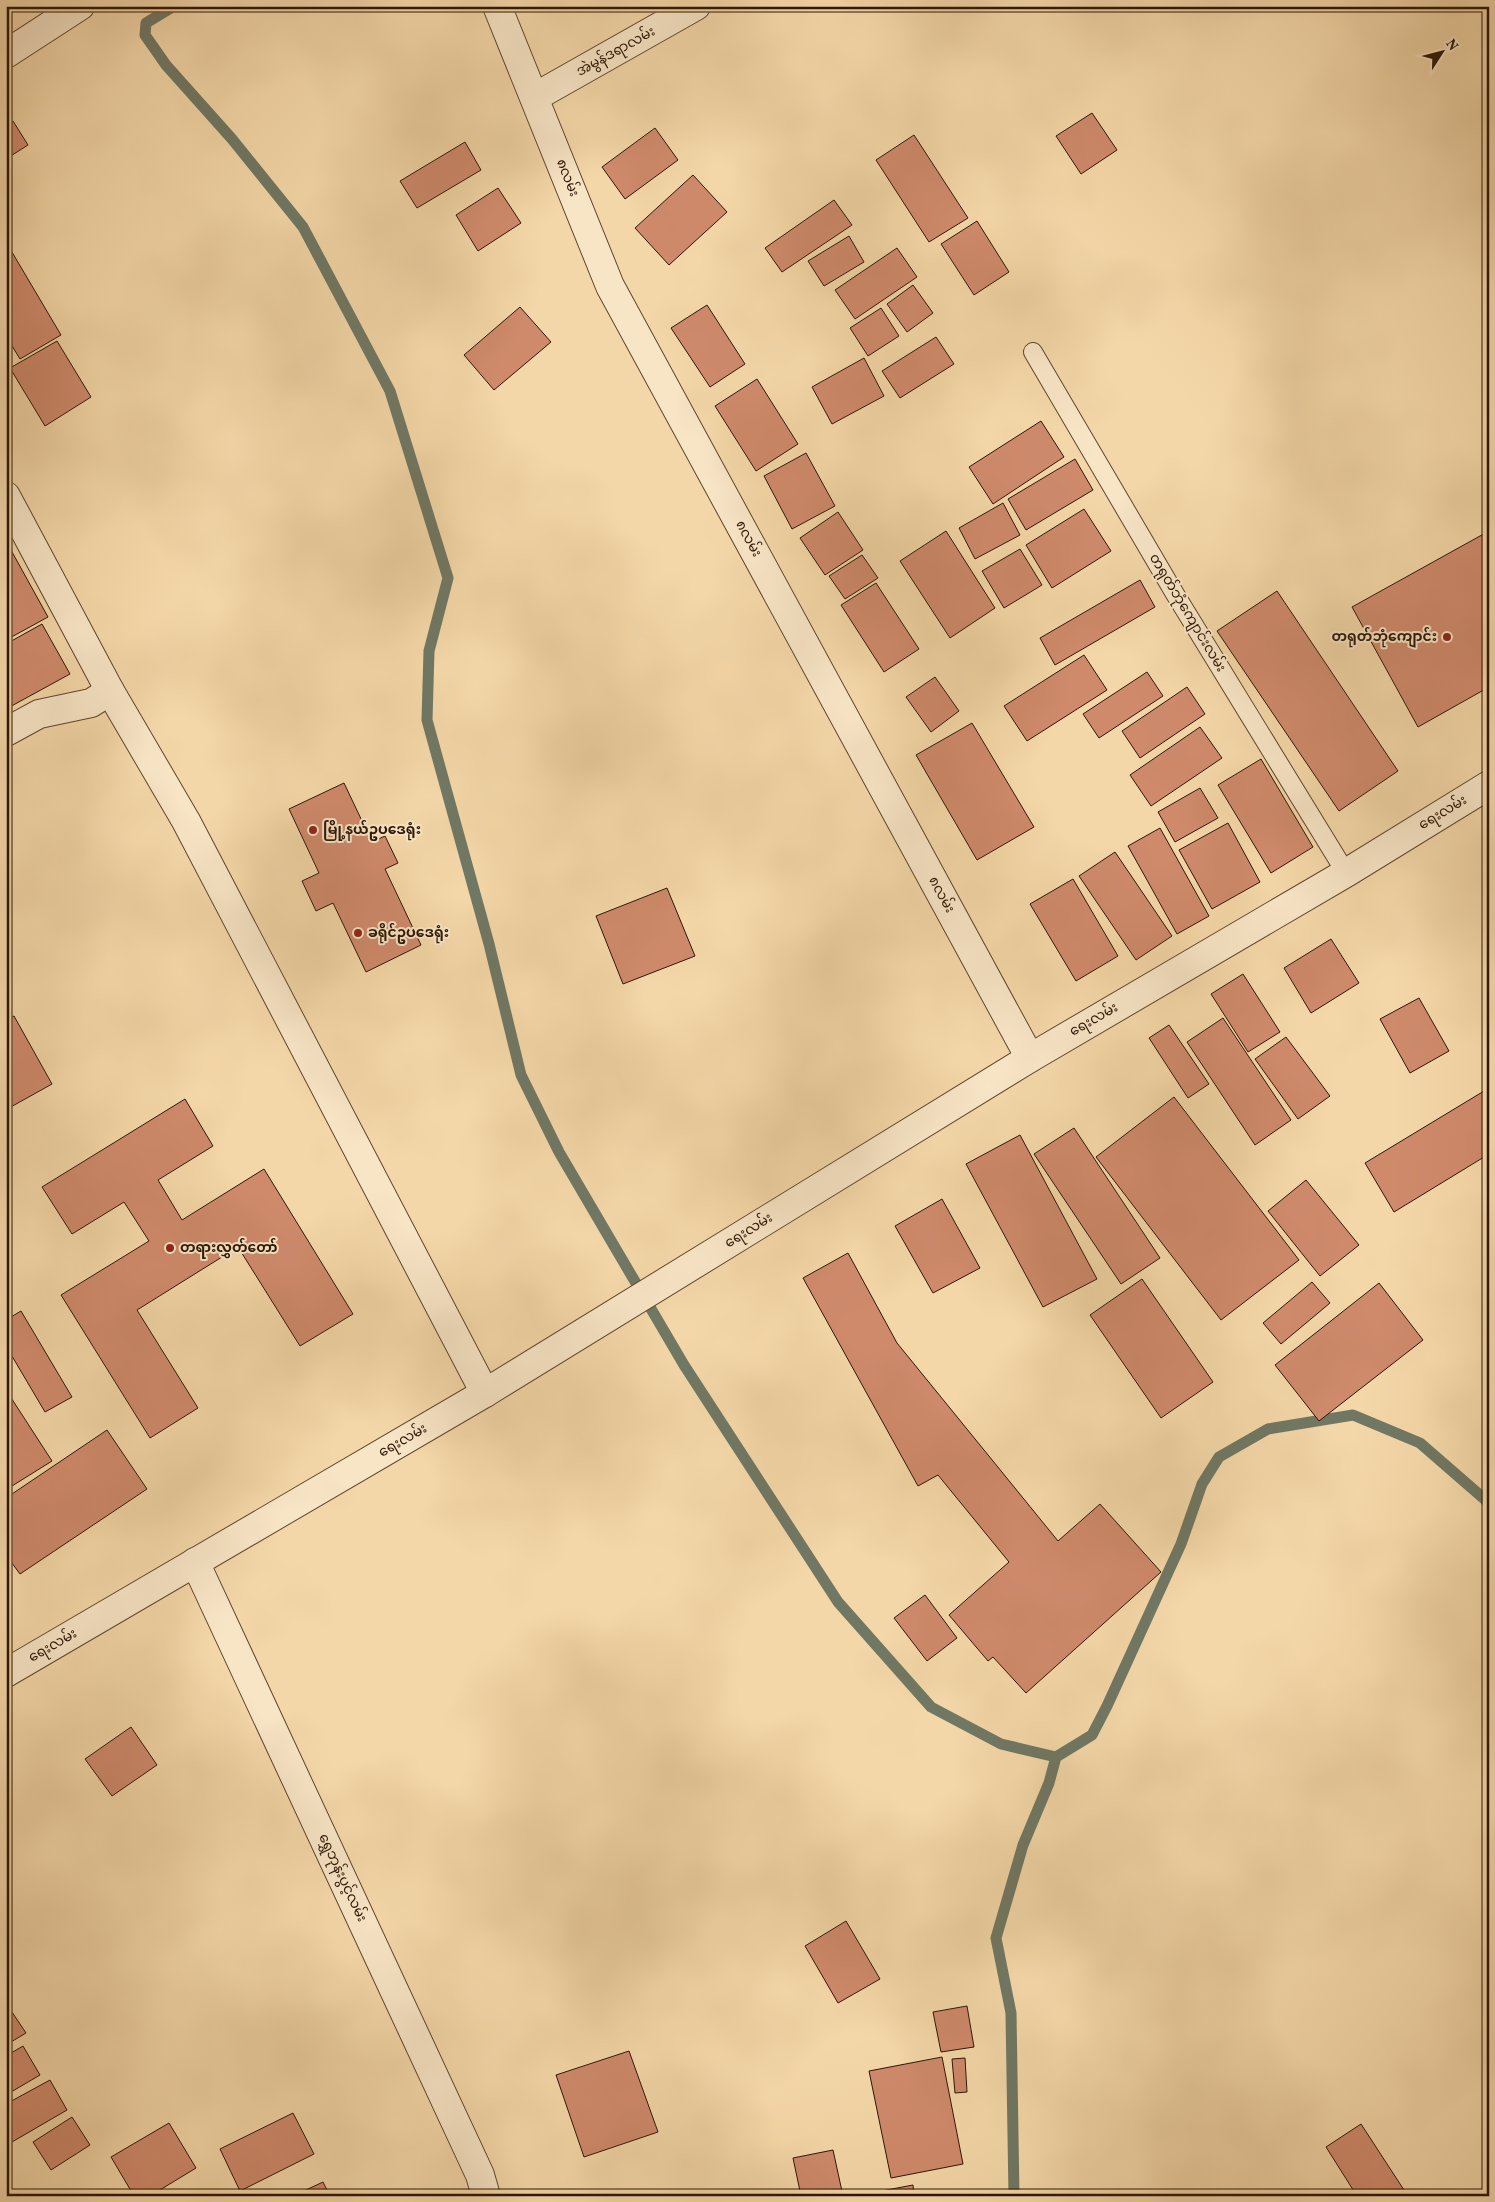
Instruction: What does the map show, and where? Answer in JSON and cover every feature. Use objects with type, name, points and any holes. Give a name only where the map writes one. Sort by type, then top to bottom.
[{"type":"street","points":[[6,54],[80,6]]},
{"type":"street","name":"၈လမ်း","points":[[497,6],[610,286],[1030,1058]]},
{"type":"street","name":"အဲမွန်ဒရာလမ်း","points":[[534,97],[696,6]]},
{"type":"street","points":[[6,496],[110,691],[186,821],[485,1393]]},
{"type":"street","points":[[6,732],[39,714],[91,703],[110,691]]},
{"type":"street","name":"ရေးလမ်း","points":[[6,1673],[485,1393],[1030,1058],[1346,872],[1489,785]]},
{"type":"street","name":"ရွှေဘုန်းပွင့်လမ်း","points":[[195,1562],[480,2176],[486,2196]]},
{"type":"lane","name":"တရုတ်ဘုံကျောင်းလမ်း","points":[[1033,352],[1175,594],[1346,872]]},
{"type":"building","points":[[1092,113],[1117,150],[1081,174],[1056,136]]},
{"type":"building","points":[[13,121],[28,145],[6,159],[6,125]]},
{"type":"building","points":[[655,128],[678,160],[625,199],[602,167]]},
{"type":"building","points":[[914,135],[968,218],[929,242],[876,160]]},
{"type":"building","points":[[465,142],[481,170],[417,208],[400,181]]},
{"type":"building","points":[[693,175],[727,212],[669,265],[635,228]]},
{"type":"building","points":[[498,188],[521,223],[478,251],[456,215]]},
{"type":"building","points":[[834,200],[852,225],[782,272],[765,248]]},
{"type":"building","points":[[977,221],[1009,272],[974,295],[941,244]]},
{"type":"building","points":[[849,236],[864,262],[824,286],[808,261]]},
{"type":"building","points":[[6,242],[61,335],[20,359],[6,336]]},
{"type":"building","points":[[897,248],[917,277],[855,319],[835,290]]},
{"type":"building","points":[[913,285],[933,313],[907,332],[887,304]]},
{"type":"building","points":[[707,305],[745,364],[710,387],[671,328]]},
{"type":"building","points":[[520,307],[551,342],[494,390],[464,355]]},
{"type":"building","points":[[881,308],[899,336],[868,356],[850,328]]},
{"type":"building","points":[[936,337],[954,364],[900,398],[882,371]]},
{"type":"building","points":[[57,341],[91,397],[45,426],[10,368]]},
{"type":"building","points":[[864,358],[884,396],[832,424],[812,387]]},
{"type":"building","points":[[757,379],[798,444],[756,471],[715,406]]},
{"type":"building","points":[[1041,421],[1064,457],[993,504],[969,467]]},
{"type":"building","points":[[806,453],[835,506],[792,529],[764,476]]},
{"type":"building","points":[[1075,459],[1093,490],[1026,530],[1008,499]]},
{"type":"building","points":[[1003,503],[1020,535],[975,559],[959,528]]},
{"type":"building","points":[[1084,509],[1111,551],[1052,588],[1026,545]]},
{"type":"building","points":[[838,512],[863,550],[825,575],[800,538]]},
{"type":"building","points":[[946,531],[995,608],[950,638],[900,561]]},
{"type":"building","points":[[1489,531],[1489,687],[1418,727],[1352,607]]},
{"type":"building","points":[[6,541],[48,617],[6,640]]},
{"type":"building","points":[[1020,549],[1042,585],[1004,608],[982,571]]},
{"type":"building","points":[[862,555],[878,578],[845,599],[829,576]]},
{"type":"building","points":[[1140,580],[1155,607],[1055,665],[1040,638]]},
{"type":"building","points":[[876,583],[919,649],[884,672],[841,605]]},
{"type":"building","points":[[1277,591],[1398,771],[1339,811],[1217,631]]},
{"type":"building","points":[[42,624],[70,674],[6,709],[6,644]]},
{"type":"building","points":[[1084,655],[1107,690],[1027,741],[1004,706]]},
{"type":"building","points":[[1147,672],[1163,696],[1099,738],[1083,714]]},
{"type":"building","points":[[935,677],[959,711],[931,732],[906,697]]},
{"type":"building","points":[[1187,687],[1205,714],[1140,758],[1122,731]]},
{"type":"building","points":[[972,723],[1034,827],[977,860],[916,755]]},
{"type":"building","points":[[1200,727],[1222,758],[1151,806],[1130,775]]},
{"type":"building","points":[[1261,759],[1313,847],[1271,873],[1218,785]]},
{"type":"building","points":[[344,783],[372,842],[385,836],[398,863],[385,869],[421,945],[366,972],[333,903],[316,911],[302,881],[319,873],[289,809]]},
{"type":"building","points":[[1200,788],[1218,818],[1175,842],[1158,812]]},
{"type":"building","points":[[1228,823],[1260,882],[1212,909],[1179,850]]},
{"type":"building","points":[[1160,828],[1209,916],[1177,934],[1128,846]]},
{"type":"building","points":[[1115,852],[1172,936],[1136,960],[1079,876]]},
{"type":"building","points":[[1073,879],[1118,956],[1076,981],[1030,904]]},
{"type":"building","points":[[667,888],[695,956],[623,984],[596,916]]},
{"type":"building","points":[[1331,939],[1359,983],[1311,1013],[1284,968]]},
{"type":"building","points":[[1243,974],[1280,1032],[1248,1052],[1211,994]]},
{"type":"building","points":[[1419,998],[1449,1051],[1410,1073],[1380,1019]]},
{"type":"building","points":[[14,1016],[52,1084],[9,1108],[6,1104],[6,1020]]},
{"type":"building","points":[[1223,1018],[1291,1120],[1255,1145],[1187,1042]]},
{"type":"building","points":[[1169,1025],[1209,1084],[1188,1098],[1149,1038]]},
{"type":"building","points":[[1286,1037],[1330,1096],[1298,1119],[1255,1059]]},
{"type":"building","points":[[1489,1088],[1489,1154],[1394,1212],[1365,1163]]},
{"type":"building","points":[[1174,1097],[1299,1260],[1221,1320],[1096,1157]]},
{"type":"building","points":[[185,1099],[213,1146],[158,1180],[182,1220],[264,1169],[353,1314],[300,1346],[238,1247],[137,1310],[198,1408],[150,1438],[61,1295],[149,1241],[124,1202],[72,1234],[42,1187]]},
{"type":"building","points":[[1074,1128],[1160,1258],[1121,1284],[1034,1154]]},
{"type":"building","points":[[1020,1135],[1097,1279],[1043,1307],[966,1164]]},
{"type":"building","points":[[1306,1180],[1359,1245],[1320,1276],[1268,1211]]},
{"type":"building","points":[[942,1199],[980,1268],[933,1293],[895,1226]]},
{"type":"building","points":[[848,1253],[897,1343],[1058,1541],[1100,1504],[1161,1572],[1026,1693],[993,1657],[988,1661],[949,1615],[1009,1562],[938,1475],[918,1486],[803,1278]]},
{"type":"building","points":[[1142,1279],[1213,1382],[1161,1418],[1090,1315]]},
{"type":"building","points":[[1312,1282],[1330,1303],[1281,1344],[1263,1323]]},
{"type":"building","points":[[1379,1283],[1423,1340],[1319,1421],[1275,1365]]},
{"type":"building","points":[[21,1311],[72,1397],[45,1412],[6,1346],[6,1320]]},
{"type":"building","points":[[6,1390],[52,1461],[12,1486],[6,1477]]},
{"type":"building","points":[[107,1430],[147,1489],[20,1574],[6,1555],[6,1498]]},
{"type":"building","points":[[925,1595],[957,1638],[927,1661],[894,1618]]},
{"type":"building","points":[[131,1727],[157,1765],[112,1796],[85,1759]]},
{"type":"building","points":[[846,1921],[880,1979],[838,2003],[805,1946]]},
{"type":"building","points":[[6,2003],[26,2033],[6,2045]]},
{"type":"building","points":[[967,2006],[974,2047],[941,2052],[933,2012]]},
{"type":"building","points":[[23,2046],[40,2075],[6,2095],[6,2056]]},
{"type":"building","points":[[629,2051],[658,2132],[584,2157],[556,2075]]},
{"type":"building","points":[[942,2057],[963,2164],[891,2178],[869,2071]]},
{"type":"building","points":[[965,2058],[967,2092],[955,2093],[952,2059]]},
{"type":"building","points":[[50,2080],[67,2110],[12,2142],[6,2132],[6,2104]]},
{"type":"building","points":[[293,2113],[314,2154],[240,2191],[220,2149]]},
{"type":"building","points":[[72,2117],[90,2145],[51,2170],[33,2142]]},
{"type":"building","points":[[169,2123],[196,2168],[150,2196],[134,2196],[111,2157]]},
{"type":"building","points":[[1361,2124],[1404,2190],[1396,2196],[1357,2196],[1326,2147]]},
{"type":"building","points":[[833,2150],[843,2196],[801,2196],[793,2158]]},
{"type":"building","points":[[323,2182],[330,2196],[293,2196]]},
{"type":"building","points":[[913,2185],[914,2196],[872,2196],[871,2193]]},
{"type":"waterway","points":[[174,6],[146,23],[145,35],[166,65],[232,139],[303,227],[390,391],[448,578],[429,651],[427,720],[489,944],[521,1075],[559,1152],[684,1365],[838,1602],[931,1707],[1001,1744],[1056,1757]]},
{"type":"waterway","points":[[1014,2196],[1011,2013],[996,1938],[1023,1845],[1049,1783],[1056,1757],[1092,1735],[1181,1544],[1202,1484],[1219,1457],[1268,1429],[1353,1415],[1420,1443],[1489,1503]]},
{"type":"place","name":"တရုတ်ဘုံကျောင်း","points":[[1447,637]]},
{"type":"place","name":"မြို့နယ်ဥပဒေရုံး","points":[[313,830]]},
{"type":"place","name":"ခရိုင်ဥပဒေရုံး","points":[[358,933]]},
{"type":"place","name":"တရားလွှတ်တော်","points":[[170,1248]]}]
